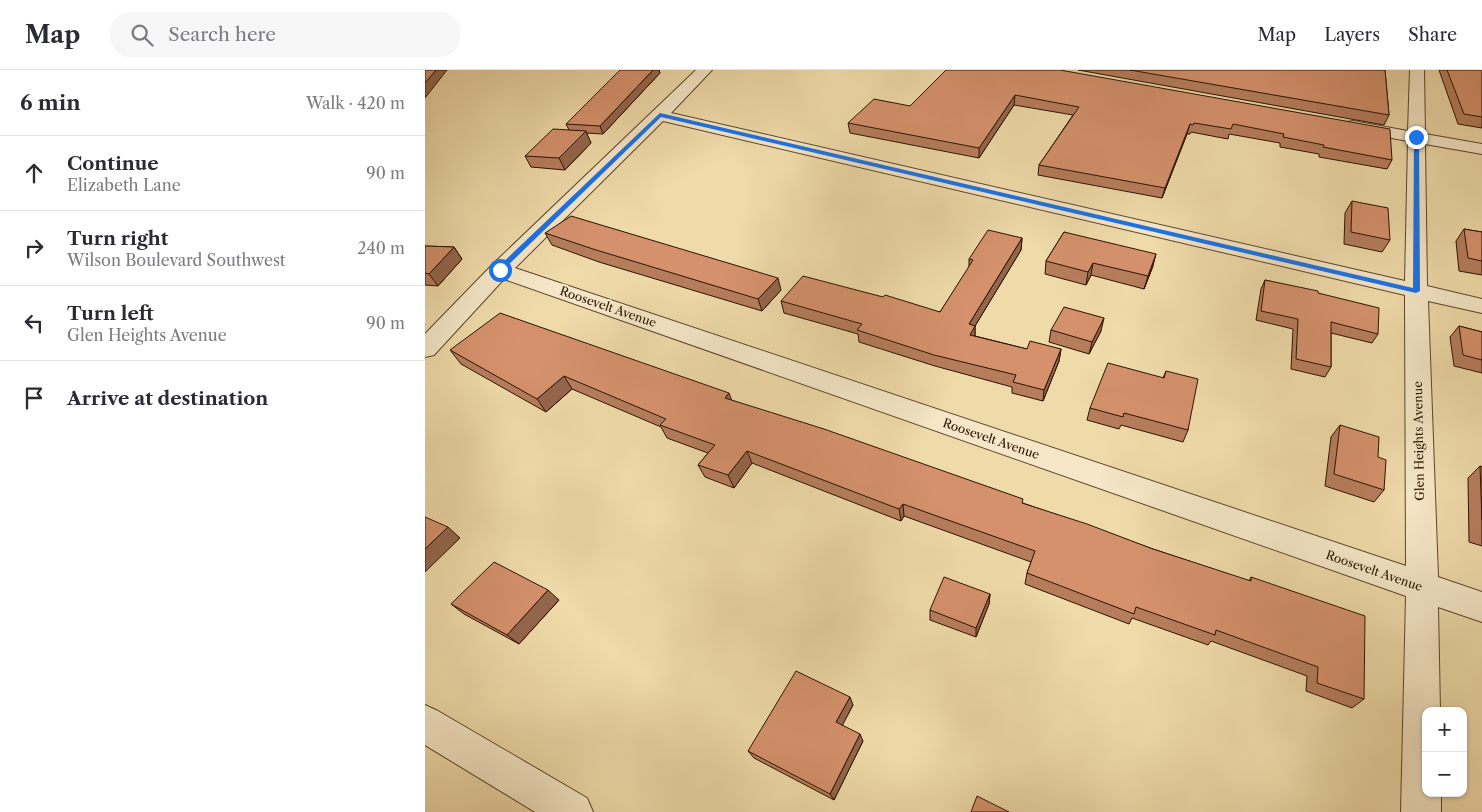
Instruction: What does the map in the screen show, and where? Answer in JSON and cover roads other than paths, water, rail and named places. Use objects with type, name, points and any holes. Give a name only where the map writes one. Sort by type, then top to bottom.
[{"type":"street","points":[[425,349],[500,270],[705,70]]},
{"type":"street","name":"Glen Heights Avenue","points":[[1417,70],[1416,291],[1423,588],[1421,812]]},
{"type":"street","points":[[660,115],[1482,306]]},
{"type":"street","points":[[1340,123],[1482,149]]},
{"type":"street","name":"Roosevelt Avenue","points":[[500,270],[1482,607]]},
{"type":"street","points":[[425,724],[573,812]]}]
